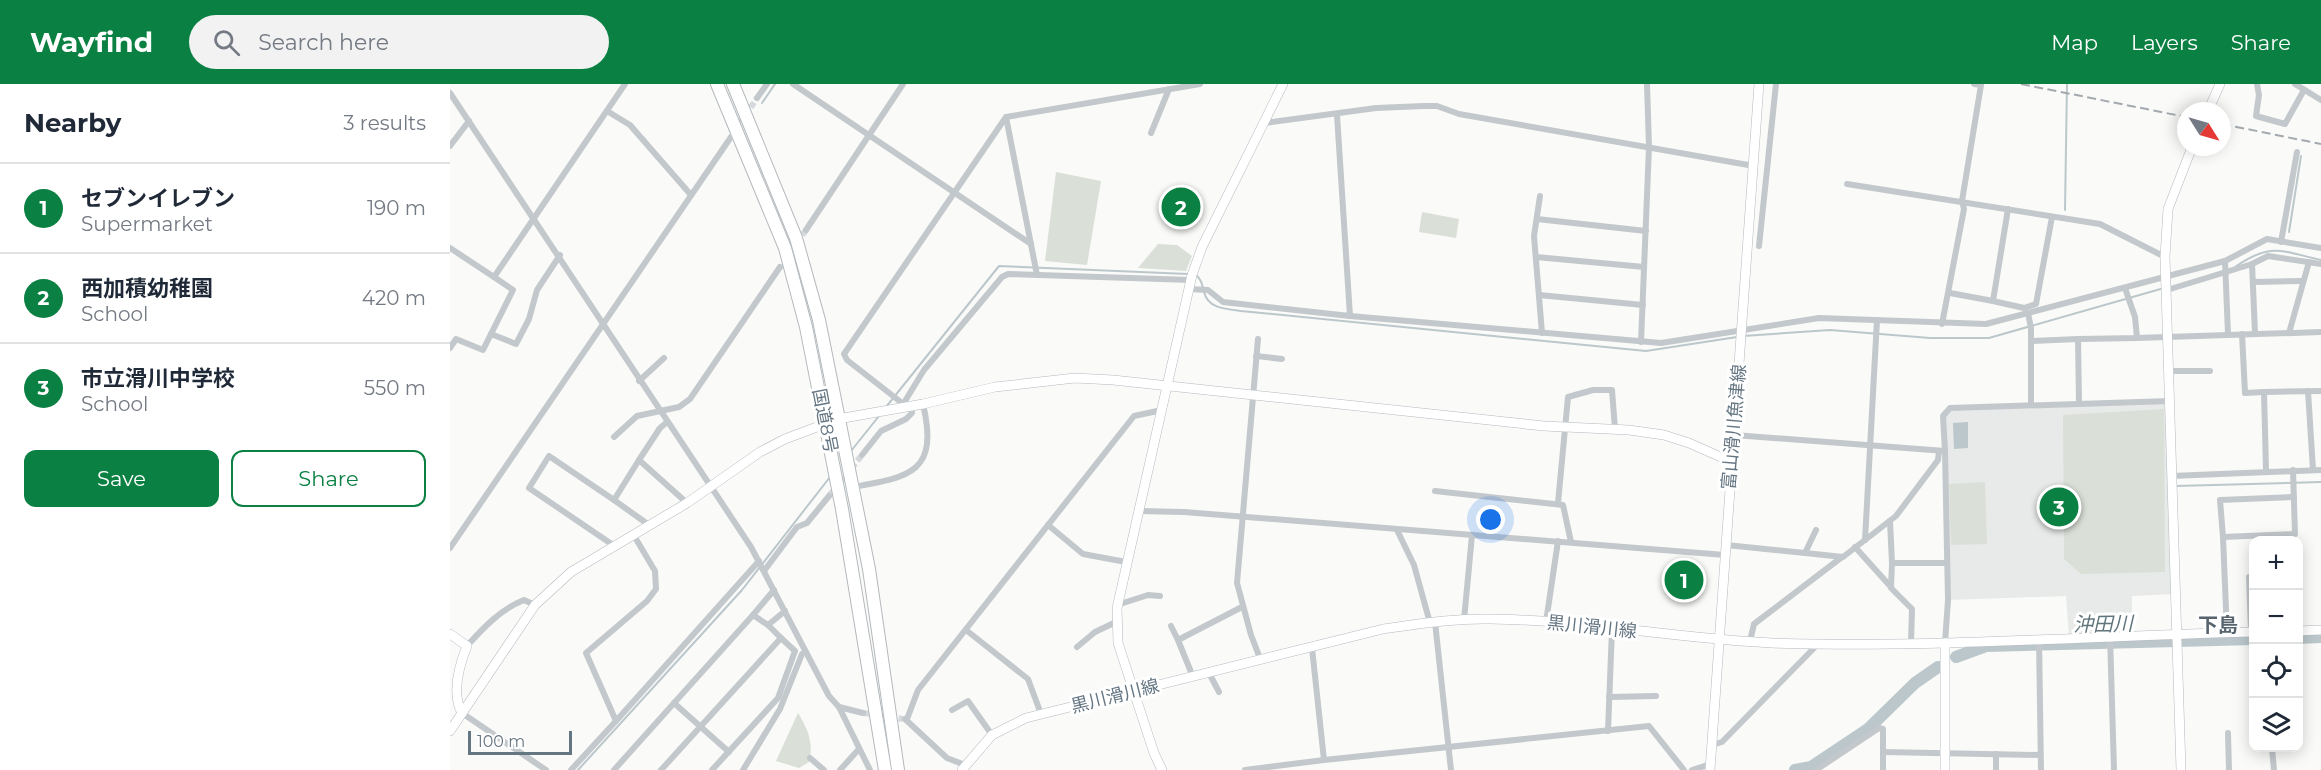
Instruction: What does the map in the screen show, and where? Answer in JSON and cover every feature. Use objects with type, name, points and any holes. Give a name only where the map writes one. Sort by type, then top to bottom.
[{"type":"highway","name":"国道8号","points":[[717,84],[785,249],[806,327],[826,424],[885,770]]},
{"type":"highway","name":"国道8号","points":[[732,84],[796,238],[819,320],[869,569],[897,770]]},
{"type":"street","points":[[494,277],[625,84]]},
{"type":"street","points":[[757,98],[767,84]]},
{"type":"street","points":[[793,84],[1031,244]]},
{"type":"street","points":[[806,230],[903,84]]},
{"type":"street","points":[[862,455],[881,431],[906,419],[912,413],[847,360],[844,354],[1006,117],[1200,84]]},
{"type":"street","points":[[1162,770],[1154,753],[1118,643],[1117,605],[1190,284],[1202,248],[1266,123],[1283,84]]},
{"type":"street","points":[[1641,342],[1649,147],[1647,84]]},
{"type":"street","name":"富山滑川魚津線","points":[[1711,767],[1718,640],[1759,84]]},
{"type":"street","points":[[1759,246],[1776,84]]},
{"type":"street","points":[[1942,324],[1950,293],[1964,209],[1962,201],[1982,86],[1974,84]]},
{"type":"street","points":[[2212,102],[2220,84]]},
{"type":"street","points":[[2257,84],[2259,96],[2256,116],[2285,124],[2304,90]]},
{"type":"street","points":[[2295,84],[2321,100]]},
{"type":"street","points":[[1151,133],[1169,89]]},
{"type":"street","points":[[450,93],[560,255],[666,423],[759,561],[829,696],[839,707],[870,770]]},
{"type":"street","points":[[1266,123],[1376,108],[1437,106],[1459,114],[1754,166]]},
{"type":"street","points":[[607,111],[630,125],[692,195]]},
{"type":"street","points":[[1337,115],[1350,316]]},
{"type":"street","points":[[1006,117],[1037,275]]},
{"type":"street","points":[[450,147],[469,121]]},
{"type":"street","points":[[450,548],[731,137]]},
{"type":"street","points":[[2282,242],[2297,152]]},
{"type":"street","points":[[2181,770],[2165,257],[2168,208],[2188,156]]},
{"type":"street","points":[[1847,184],[2100,224],[2115,229],[2165,257]]},
{"type":"street","points":[[1540,196],[1534,236],[1542,333]]},
{"type":"street","points":[[1993,301],[2008,209]]},
{"type":"street","points":[[1950,293],[2024,308],[2036,304],[2052,217]]},
{"type":"street","points":[[1537,219],[1646,231]]},
{"type":"street","points":[[905,406],[924,370],[1002,277],[1008,274],[1190,284],[1208,290],[1223,302],[1350,316],[1661,343],[1819,318],[1986,324],[2225,261],[2267,239],[2321,248]]},
{"type":"street","points":[[450,248],[513,290],[483,350],[456,339],[450,348]]},
{"type":"street","points":[[491,334],[516,344],[529,320],[537,290],[560,255]]},
{"type":"street","points":[[2166,290],[2227,274],[2268,256],[2321,264]]},
{"type":"street","points":[[1536,257],[1644,267]]},
{"type":"street","points":[[2225,261],[2228,334]]},
{"type":"street","points":[[2289,333],[2309,262]]},
{"type":"street","points":[[2252,264],[2255,333]]},
{"type":"street","points":[[614,437],[637,417],[679,407],[690,399],[780,267]]},
{"type":"street","points":[[2253,282],[2303,281]]},
{"type":"street","points":[[2125,288],[2135,317],[2137,338]]},
{"type":"street","points":[[1539,295],[1643,305]]},
{"type":"street","points":[[2028,313],[2031,341],[2031,405]]},
{"type":"street","points":[[1865,540],[1877,320]]},
{"type":"street","points":[[2031,341],[2321,332]]},
{"type":"street","points":[[2242,334],[2245,393],[2321,391]]},
{"type":"street","points":[[1258,339],[1237,582],[1242,607],[1262,661]]},
{"type":"street","points":[[2078,339],[2079,403]]},
{"type":"street","points":[[1256,356],[1282,359]]},
{"type":"street","points":[[639,381],[664,358]]},
{"type":"street","points":[[2169,371],[2210,371]]},
{"type":"street","points":[[450,731],[535,605],[571,572],[687,503],[760,452],[785,439],[838,419],[923,404],[995,387],[1075,378],[1167,385],[1564,427],[1615,429],[1664,435],[1689,442],[1732,462]]},
{"type":"street","points":[[1558,503],[1568,397],[1593,390],[1612,390],[1615,429]]},
{"type":"street","points":[[2264,392],[2266,470]]},
{"type":"street","points":[[2308,392],[2313,470]]},
{"type":"street","points":[[1945,770],[1947,563],[1942,451],[1944,416],[1950,408],[2170,401]]},
{"type":"street","points":[[852,487],[897,479],[911,472],[922,459],[928,446],[929,431],[923,404]]},
{"type":"street","points":[[964,768],[947,758],[905,719],[918,690],[1134,416],[1162,410]]},
{"type":"street","points":[[614,500],[660,428],[666,423]]},
{"type":"street","points":[[1734,435],[1942,451]]},
{"type":"street","points":[[1750,641],[1754,624],[1890,521],[1938,460],[1942,451]]},
{"type":"street","points":[[613,545],[529,488],[549,456],[649,525]]},
{"type":"street","points":[[639,460],[687,503]]},
{"type":"street","points":[[2171,476],[2266,470],[2321,470]]},
{"type":"street","points":[[2223,537],[2295,534],[2293,470]]},
{"type":"street","points":[[1435,491],[1558,503],[1563,505],[1571,542]]},
{"type":"street","points":[[764,570],[796,527],[807,523],[829,496]]},
{"type":"street","points":[[2227,633],[2220,500],[2294,497]]},
{"type":"street","points":[[1137,511],[1571,542],[1805,553],[1843,557]]},
{"type":"street","points":[[1890,521],[1891,588]]},
{"type":"street","points":[[1048,525],[1083,554],[1126,562]]},
{"type":"street","points":[[1397,530],[1414,565],[1432,622],[1451,770]]},
{"type":"street","points":[[1805,553],[1816,530]]},
{"type":"street","points":[[616,721],[586,653],[647,601],[656,589],[655,571],[633,534]]},
{"type":"street","points":[[1464,620],[1472,535]]},
{"type":"street","points":[[1546,622],[1558,541]]},
{"type":"street","points":[[1855,547],[1912,609],[1911,643]]},
{"type":"street","points":[[571,770],[759,561]]},
{"type":"street","points":[[1892,563],[1947,563]]},
{"type":"street","points":[[614,770],[774,590]]},
{"type":"street","points":[[1117,605],[1148,595],[1160,596]]},
{"type":"street","points":[[535,605],[524,600],[513,604],[481,630],[467,646],[459,668],[458,705],[462,713],[546,770]]},
{"type":"street","points":[[1178,640],[1242,607]]},
{"type":"street","points":[[768,625],[785,611]]},
{"type":"street","points":[[712,770],[778,698],[795,651],[768,625],[753,615]]},
{"type":"street","name":"黒川滑川線","points":[[964,768],[992,735],[1008,725],[1041,714],[1262,661],[1383,629],[1432,622],[1464,620],[1546,622],[1718,640],[1818,644],[1945,643],[2249,632]]},
{"type":"street","points":[[1077,646],[1095,632],[1116,622]]},
{"type":"street","points":[[1171,626],[1193,677]]},
{"type":"street","points":[[1608,731],[1612,628]]},
{"type":"street","points":[[966,630],[1028,679],[1041,714]]},
{"type":"street","points":[[2303,631],[2321,630]]},
{"type":"street","points":[[450,634],[467,646]]},
{"type":"street","points":[[2110,636],[2114,770]]},
{"type":"street","points":[[662,770],[781,638]]},
{"type":"street","points":[[2038,638],[2041,770]]},
{"type":"street","points":[[1712,745],[1722,742],[1818,644]]},
{"type":"street","points":[[1312,648],[1324,760]]},
{"type":"street","points":[[743,770],[780,709],[802,654]]},
{"type":"street","points":[[1209,673],[1219,692]]},
{"type":"street","points":[[1609,697],[1656,696]]},
{"type":"street","points":[[952,710],[968,701],[992,735]]},
{"type":"street","points":[[674,703],[729,752]]},
{"type":"street","points":[[839,707],[863,712]]},
{"type":"street","points":[[1245,770],[1649,726],[1684,770]]},
{"type":"street","points":[[1820,768],[1879,728],[1883,729],[1883,770]]},
{"type":"street","points":[[2228,733],[2229,770]]},
{"type":"street","points":[[840,770],[859,749]]},
{"type":"street","points":[[1883,752],[2040,755]]},
{"type":"street","points":[[2272,752],[2274,770]]},
{"type":"street","points":[[1996,754],[1996,770]]},
{"type":"street","points":[[810,758],[824,770]]},
{"type":"street","points":[[1692,770],[1711,767]]},
{"type":"shaded area","points":[[1056,172],[1101,181],[1087,265],[1045,261]]},
{"type":"shaded area","points":[[1422,212],[1459,219],[1456,238],[1419,232]]},
{"type":"shaded area","points":[[1158,244],[1177,245],[1192,256],[1186,271],[1138,268]]},
{"type":"shaded area","points":[[2170,401],[2175,594],[2132,596],[2132,635],[2069,638],[2066,596],[1948,600],[1943,416],[1950,408]]},
{"type":"shaded area","points":[[2164,409],[2165,572],[2081,574],[2064,559],[2063,415]]},
{"type":"shaded area","points":[[1968,422],[1968,448],[1954,449],[1953,423]]},
{"type":"shaded area","points":[[1985,482],[1987,544],[1951,545],[1949,484]]},
{"type":"shaded area","points":[[798,713],[807,731],[811,749],[809,762],[799,768],[776,761]]},
{"type":"waterway","points":[[762,103],[775,84]]},
{"type":"waterway","points":[[2065,210],[2067,84]]},
{"type":"waterway","points":[[2289,232],[2301,156]]},
{"type":"waterway","points":[[2235,267],[2267,251],[2286,252],[2321,260]]},
{"type":"waterway","points":[[886,407],[999,266],[1188,274]]},
{"type":"waterway","points":[[1196,275],[1210,302],[1224,309],[1241,311],[1646,351],[1737,337]]},
{"type":"waterway","points":[[1743,336],[1830,330],[1930,338],[1989,338],[2164,288]]},
{"type":"waterway","points":[[851,451],[879,416]]},
{"type":"waterway","points":[[578,770],[742,590],[830,477]]},
{"type":"waterway","points":[[2176,486],[2321,482]]},
{"type":"waterway","name":"沖田川","points":[[2303,638],[2321,637]]},
{"type":"waterway","name":"沖田川","points":[[1956,657],[1986,646],[2249,639]]},
{"type":"waterway","name":"沖田川","points":[[1795,770],[1811,767],[1868,729],[1915,683],[1938,667]]},
{"type":"tunnel","points":[[736,130],[757,98]]},
{"type":"tunnel","points":[[787,257],[806,230]]},
{"type":"tunnel","points":[[829,496],[862,455]]},
{"type":"tunnel","points":[[863,713],[903,719]]},
{"type":"railway","points":[[2021,84],[2177,115]]},
{"type":"railway","points":[[2231,126],[2321,144]]},
{"type":"place","name":"西加積幼稚園","points":[[1181,207]]},
{"type":"place","name":"市立滑川中学校","points":[[2059,507]]},
{"type":"place","name":"セブンイレブン","points":[[1684,580]]},
{"type":"district","name":"下島","points":[[2218,625]]}]
